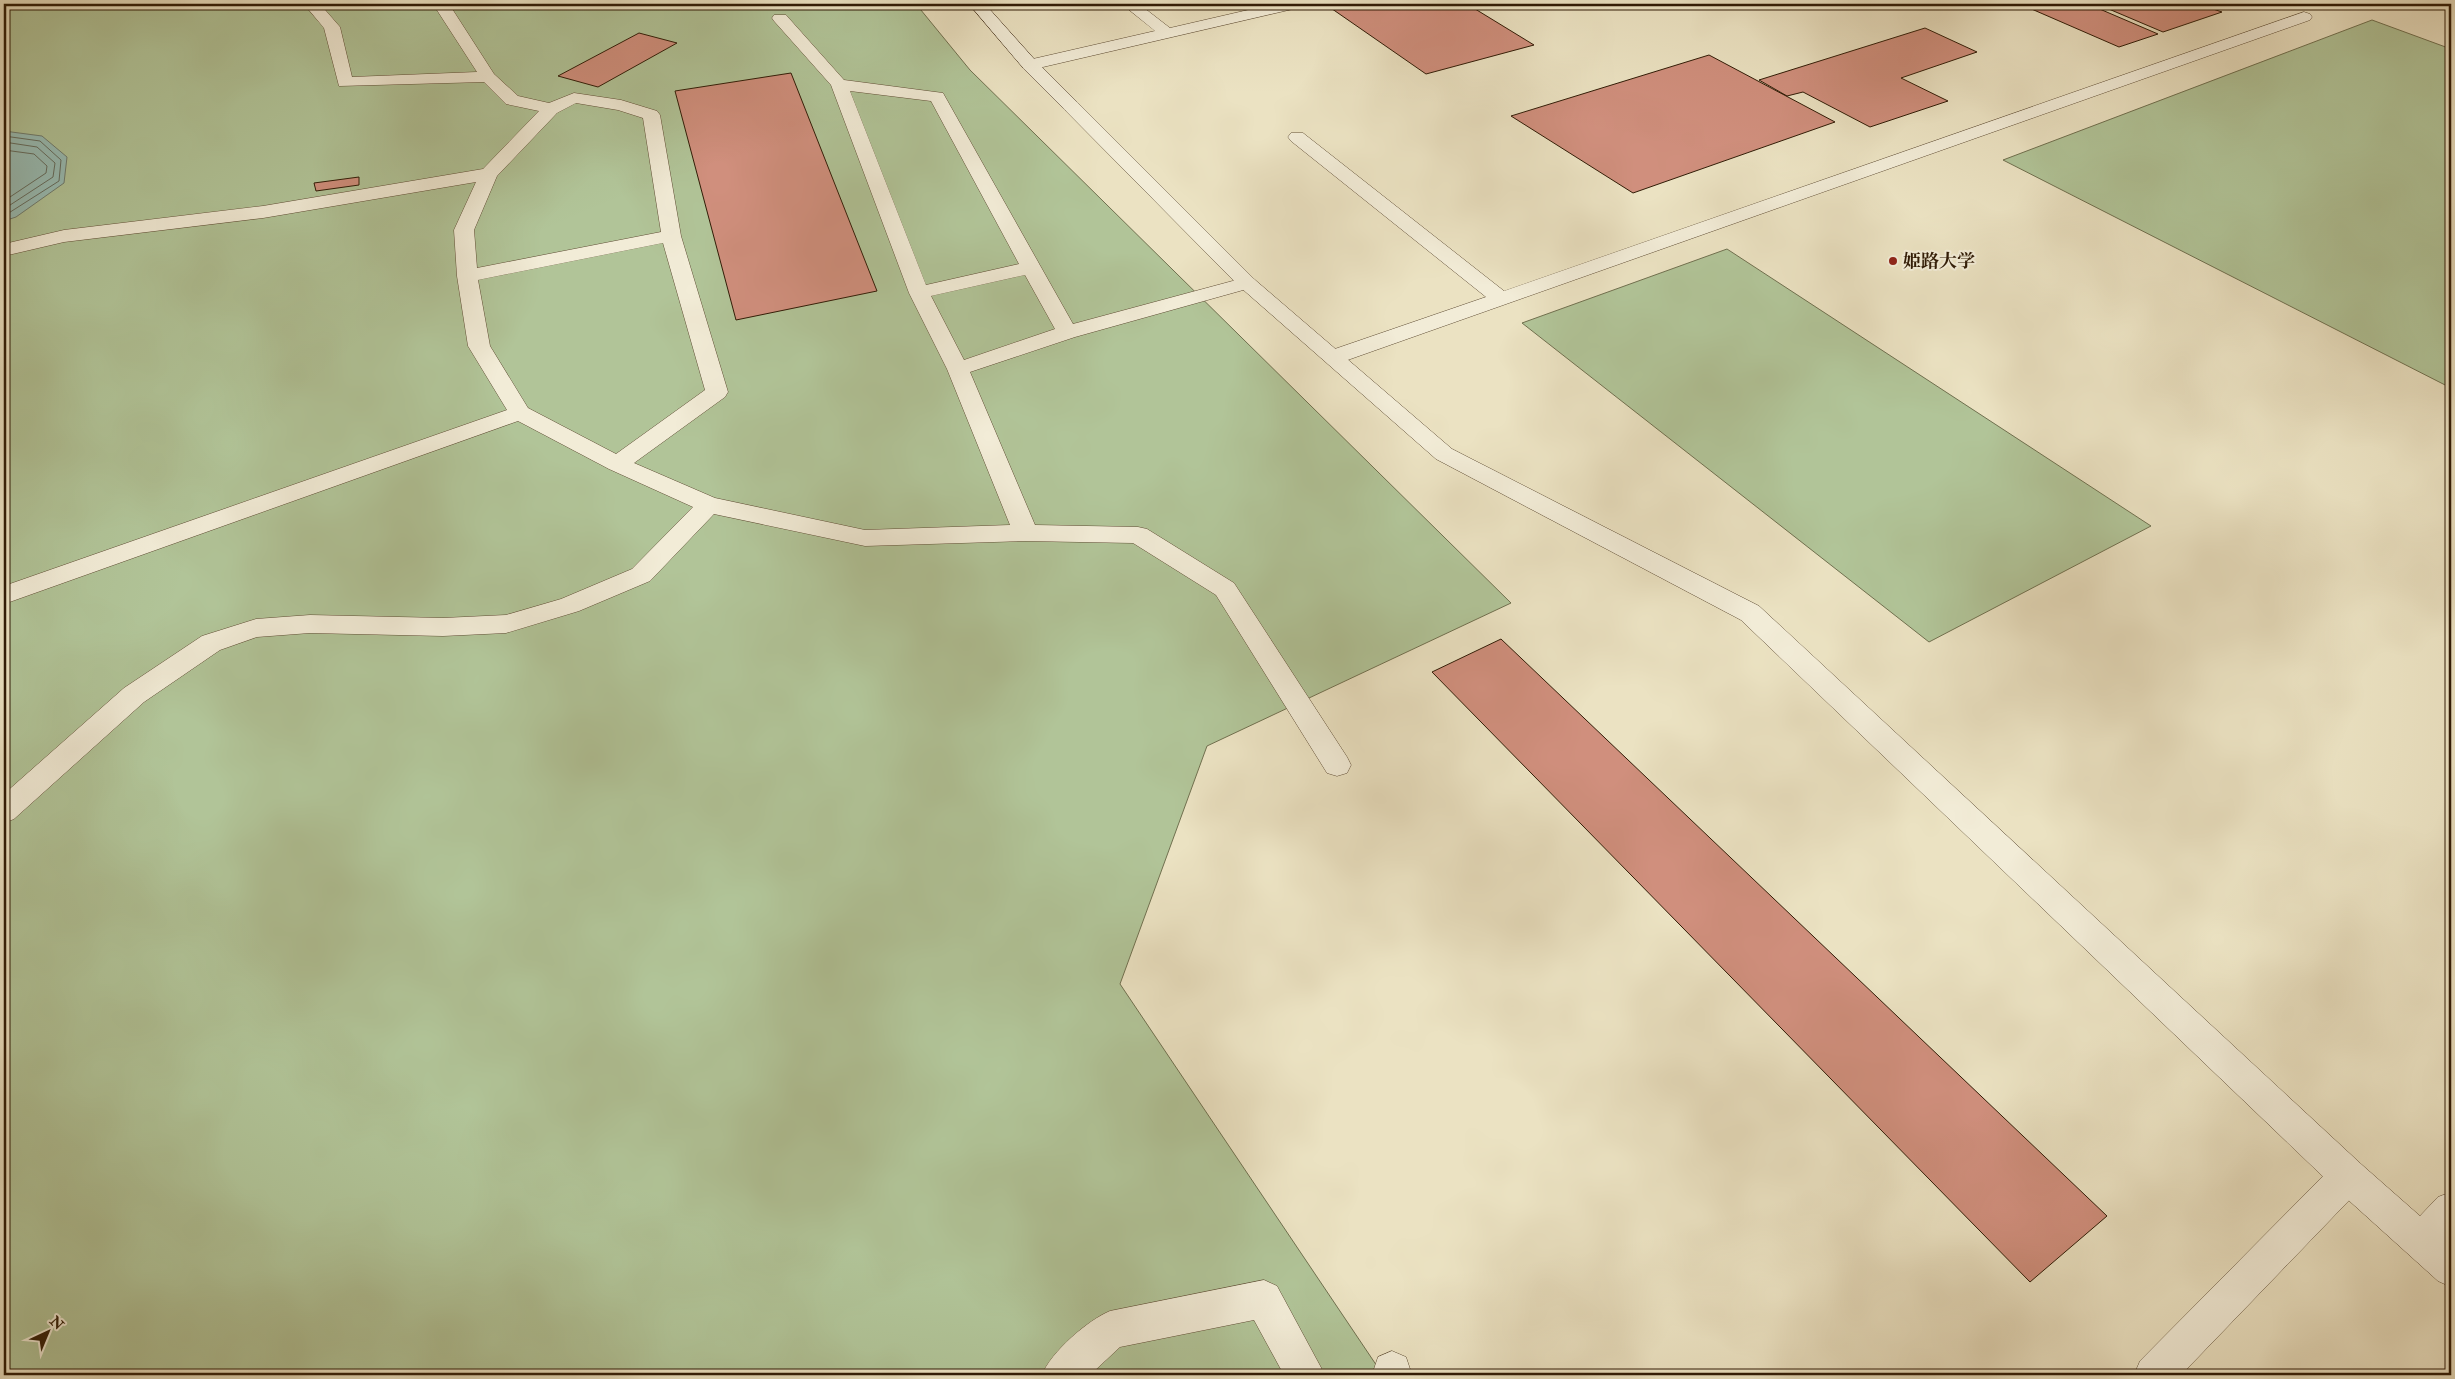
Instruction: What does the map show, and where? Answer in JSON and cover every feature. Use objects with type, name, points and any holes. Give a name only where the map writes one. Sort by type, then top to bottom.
[{"type":"street","points":[[312,4],[332,27],[345,82],[488,77]]},
{"type":"street","points":[[441,4],[488,77],[512,100],[551,109]]},
{"type":"street","points":[[976,4],[1030,65],[1247,283],[1444,454],[1750,613],[2348,1176],[2451,1268]]},
{"type":"street","points":[[1130,4],[1167,33]]},
{"type":"street","points":[[1030,65],[1293,4]]},
{"type":"street","points":[[1334,357],[2304,17]]},
{"type":"street","points":[[780,18],[839,84],[920,292],[958,369],[1026,532]]},
{"type":"street","points":[[839,84],[937,98],[1067,332]]},
{"type":"street","points":[[617,464],[717,392],[671,236],[651,116],[621,105],[574,98],[551,109],[489,174],[464,230],[467,276],[479,346],[520,413],[617,464],[709,505],[865,538],[1026,532],[1138,535],[1225,589],[1337,765]]},
{"type":"street","points":[[1297,137],[1500,298]]},
{"type":"street","points":[[4,250],[64,236],[263,212],[489,174]]},
{"type":"street","points":[[467,276],[671,236]]},
{"type":"street","points":[[920,292],[1032,267]]},
{"type":"street","points":[[958,369],[1067,332],[1247,283]]},
{"type":"street","points":[[4,595],[520,413]]},
{"type":"street","points":[[4,811],[134,695],[211,643],[256,628],[310,624],[443,627],[506,624],[570,605],[641,575],[709,505]]},
{"type":"street","points":[[2154,1375],[2348,1176]]},
{"type":"street","points":[[2420,1242],[2451,1210]]},
{"type":"street","points":[[1062,1375],[1110,1330],[1264,1299],[1305,1375]]},
{"type":"green space","points":[[4,4],[916,4],[970,70],[1511,603],[1207,746],[1120,984],[1383,1375],[4,1375]]},
{"type":"green space","points":[[2372,20],[2451,49],[2451,388],[2003,160]]},
{"type":"green space","points":[[1727,249],[2151,526],[1929,642],[1522,323]]},
{"type":"water","points":[[4,131],[42,136],[67,157],[64,183],[16,217],[4,221]]},
{"type":"building","points":[[1325,4],[1467,4],[1534,45],[1426,74]]},
{"type":"building","points":[[2020,4],[2088,4],[2158,34],[2119,47]]},
{"type":"building","points":[[2097,4],[2198,4],[2222,12],[2163,32]]},
{"type":"building","points":[[1925,28],[1977,52],[1901,78],[1948,101],[1870,127],[1803,92],[1787,96],[1759,80]]},
{"type":"building","points":[[639,33],[677,43],[598,87],[558,76]]},
{"type":"building","points":[[1709,55],[1835,122],[1633,193],[1511,116]]},
{"type":"building","points":[[791,73],[877,291],[736,320],[675,91]]},
{"type":"building","points":[[359,177],[359,185],[316,191],[314,183]]},
{"type":"building","points":[[1501,639],[2107,1216],[2030,1282],[1432,672]]},
{"type":"place","name":"姫路大学","points":[[1893,261]]}]
